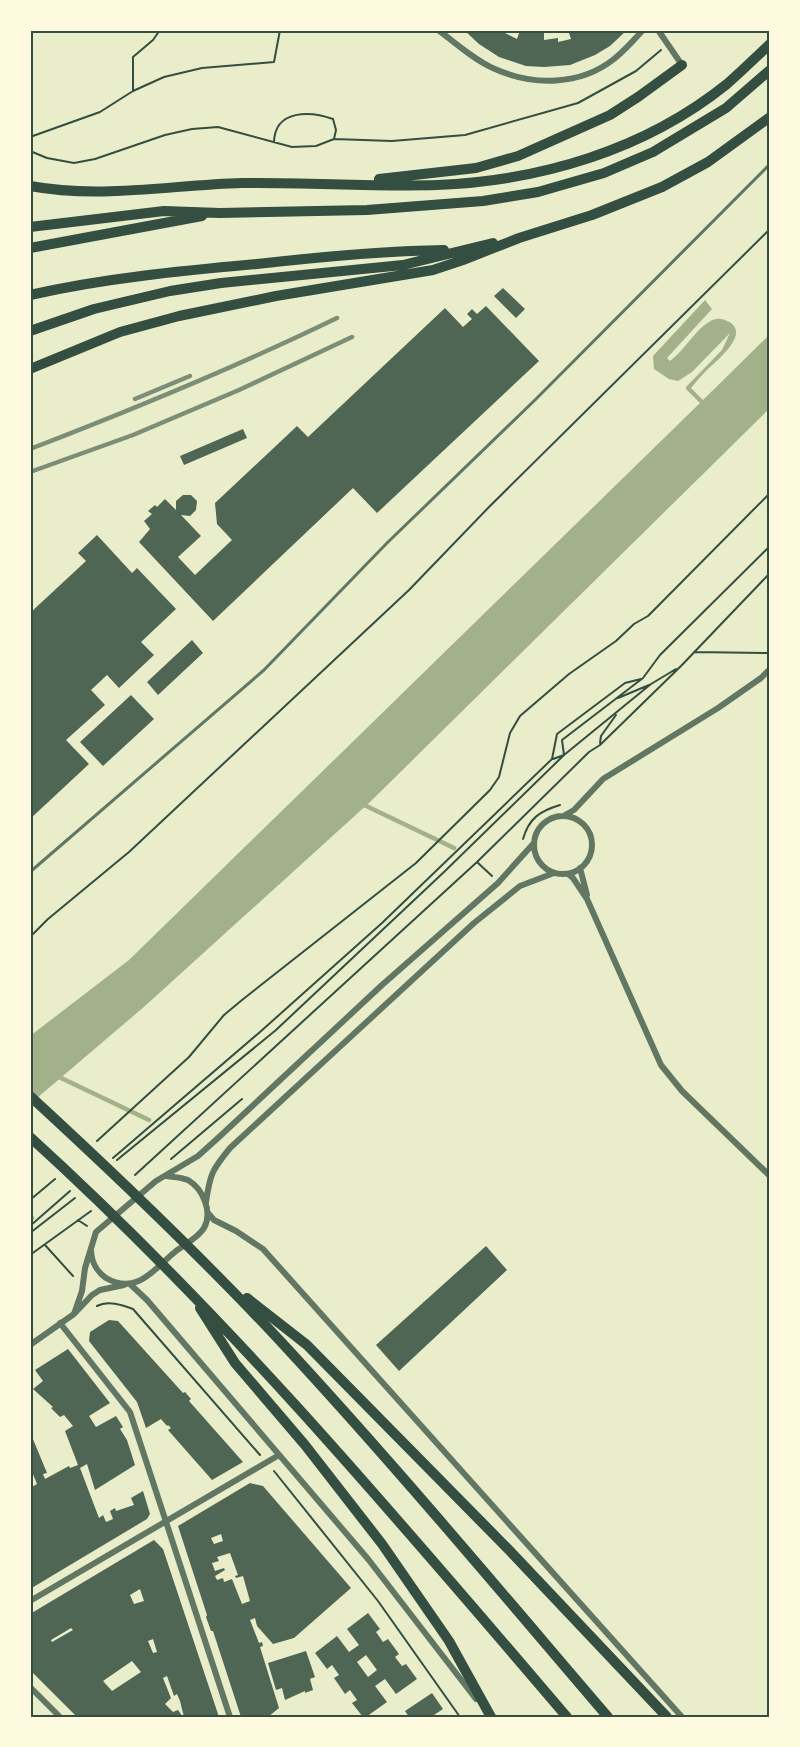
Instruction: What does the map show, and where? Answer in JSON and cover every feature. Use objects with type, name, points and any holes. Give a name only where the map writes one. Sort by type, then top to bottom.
[{"type":"highway","points":[[30,186],[53,190],[105,192],[233,184],[402,186],[508,178],[561,167],[624,145],[676,118],[726,84],[770,44]]},
{"type":"highway","points":[[326,185],[453,172],[495,164],[610,116],[682,65]]},
{"type":"highway","points":[[30,227],[164,211],[220,213],[367,210],[512,197],[560,187],[630,163],[683,135],[726,108],[770,70]]},
{"type":"highway","points":[[31,369],[120,332],[146,324],[239,302],[433,270],[463,260],[519,238],[592,215],[662,187],[715,157],[770,117]]},
{"type":"highway","points":[[30,248],[220,213]]},
{"type":"highway","points":[[30,331],[102,307],[170,291],[221,283],[403,265],[461,249],[519,238]]},
{"type":"highway","points":[[30,295],[81,284],[168,272],[398,250],[461,249]]},
{"type":"highway","points":[[30,1096],[142,1201],[284,1345],[608,1717]]},
{"type":"highway","points":[[30,1137],[186,1288],[325,1437],[567,1717]]},
{"type":"highway","points":[[210,1268],[307,1345],[668,1717]]},
{"type":"highway","points":[[186,1288],[235,1363],[305,1445],[388,1553],[449,1641],[490,1717]]},
{"type":"street","points":[[438,30],[494,69],[528,80],[546,81],[565,80],[600,68],[612,60],[643,30]]},
{"type":"street","points":[[658,30],[682,65]]},
{"type":"street","points":[[74,1314],[96,1232],[156,1181],[198,1156],[382,985],[498,883],[533,844],[535,834],[543,823],[574,810],[603,779],[718,708],[761,678],[770,669]]},
{"type":"street","points":[[30,1345],[74,1314],[92,1294],[144,1279],[204,1229],[208,1213],[206,1202],[209,1181],[214,1168],[230,1148],[474,923],[520,886],[554,873],[568,874],[580,868],[591,853],[591,837],[583,823],[565,815]]},
{"type":"street","points":[[533,844],[540,863],[554,873]]},
{"type":"street","points":[[580,868],[587,899]]},
{"type":"street","points":[[568,874],[587,899],[661,1065],[682,1090],[770,1176]]},
{"type":"street","points":[[165,1176],[188,1180],[199,1190],[206,1202]]},
{"type":"street","points":[[208,1213],[214,1220],[236,1231],[263,1250],[682,1717]]},
{"type":"street","points":[[91,1248],[94,1265],[98,1271],[113,1281],[128,1285],[147,1300],[368,1559],[490,1717]]},
{"type":"street","points":[[60,1323],[130,1412],[230,1717]]},
{"type":"street","points":[[30,1601],[279,1455]]},
{"type":"street","points":[[30,1687],[60,1717]]},
{"type":"lane","points":[[30,872],[264,670],[387,543],[536,399],[770,164]]},
{"type":"path","points":[[133,91],[133,57],[153,40],[160,30]]},
{"type":"path","points":[[30,137],[100,112],[133,91],[164,78],[202,68],[274,62],[280,30]]},
{"type":"path","points":[[30,151],[47,158],[74,163],[95,159],[165,135],[218,127],[292,147],[316,146],[334,139],[392,141],[465,135],[578,103],[636,71],[668,44]]},
{"type":"path","points":[[274,142],[274,132],[284,121],[301,113],[319,114],[333,119],[336,130],[334,139]]},
{"type":"path","points":[[30,937],[48,919],[129,852],[409,590],[489,507],[770,229]]},
{"type":"path","points":[[125,1117],[189,1057],[224,1015],[432,848],[490,790],[499,777],[510,733],[520,716],[569,674],[648,615],[770,493]]},
{"type":"path","points":[[564,755],[562,740],[641,679],[675,640],[770,546]]},
{"type":"path","points":[[127,1182],[477,862],[681,666],[770,573]]},
{"type":"path","points":[[694,652],[770,653]]},
{"type":"path","points":[[110,1167],[276,1030],[564,755],[651,684],[681,666]]},
{"type":"path","points":[[552,759],[557,734],[625,683],[641,679]]},
{"type":"path","points":[[614,700],[651,684]]},
{"type":"path","points":[[600,745],[601,736],[618,712]]},
{"type":"path","points":[[128,1146],[382,923],[552,759],[564,755]]},
{"type":"path","points":[[522,841],[529,822],[536,815],[543,810],[565,803]]},
{"type":"path","points":[[477,862],[492,876]]},
{"type":"path","points":[[30,1233],[78,1196]]},
{"type":"path","points":[[30,1226],[62,1197]]},
{"type":"path","points":[[30,1255],[92,1210]]},
{"type":"path","points":[[78,1220],[87,1226]]},
{"type":"path","points":[[45,1245],[77,1280]]},
{"type":"path","points":[[94,1307],[102,1303],[121,1304],[133,1310],[266,1461],[378,1601],[460,1717]]},
{"type":"shaded area","points":[[705,300],[712,309],[667,358],[670,361],[675,357],[699,330],[711,321],[722,319],[734,326],[736,332],[730,346],[691,388],[703,400],[770,334],[770,408],[370,802],[145,1006],[30,1104],[30,1036],[129,960],[700,403],[686,387],[722,350],[730,333],[692,372],[678,381],[669,379],[654,369],[653,356]]},
{"type":"building","points":[[464,30],[507,30],[505,33],[517,39],[520,30],[532,32],[533,30],[550,30],[544,32],[544,40],[558,38],[558,42],[571,39],[568,30],[627,30],[610,46],[595,55],[570,65],[544,67],[526,66],[499,57],[479,44]]},
{"type":"building","points":[[503,288],[525,309],[516,318],[494,296]]},
{"type":"building","points":[[486,306],[539,361],[377,513],[353,488],[213,621],[139,542],[150,529],[144,521],[152,514],[148,511],[155,505],[157,507],[165,499],[176,510],[176,501],[183,495],[191,495],[197,501],[196,510],[190,516],[181,515],[201,536],[178,557],[195,575],[232,540],[217,524],[215,503],[297,426],[308,437],[445,308],[463,327],[472,319],[467,314],[472,309],[477,314]]},
{"type":"building","points":[[243,429],[247,438],[184,465],[180,456]]},
{"type":"building","points":[[97,535],[132,573],[137,568],[176,609],[141,642],[154,655],[119,688],[107,675],[91,690],[105,705],[66,740],[89,764],[30,819],[30,613],[86,561],[78,553]]},
{"type":"building","points":[[192,640],[203,653],[158,695],[147,682]]},
{"type":"building","points":[[131,695],[154,719],[103,766],[80,742]]},
{"type":"building","points":[[486,1246],[507,1270],[399,1371],[376,1345]]},
{"type":"building","points":[[109,1320],[118,1321],[183,1393],[185,1392],[191,1399],[189,1401],[243,1462],[212,1480],[168,1430],[171,1428],[161,1419],[146,1428],[137,1402],[89,1341],[90,1332]]},
{"type":"building","points":[[68,1349],[110,1403],[89,1416],[96,1427],[116,1416],[123,1427],[120,1429],[127,1440],[135,1465],[95,1490],[87,1464],[80,1468],[99,1518],[103,1515],[106,1522],[113,1519],[110,1511],[134,1505],[131,1498],[143,1491],[150,1514],[147,1519],[30,1589],[30,1488],[37,1484],[30,1467],[30,1432],[47,1473],[43,1474],[45,1479],[69,1466],[70,1468],[78,1465],[65,1431],[73,1426],[64,1415],[60,1417],[51,1408],[53,1407],[33,1389],[43,1381],[35,1370]]},
{"type":"building","points":[[250,1483],[263,1486],[351,1588],[294,1638],[273,1644],[257,1626],[255,1618],[250,1620],[259,1643],[262,1642],[263,1646],[260,1647],[279,1708],[268,1717],[241,1717],[213,1631],[206,1617],[178,1526]],"holes":[[[221,1534],[223,1541],[214,1544],[211,1538]],[[230,1553],[238,1575],[235,1576],[236,1578],[243,1576],[250,1601],[242,1604],[232,1579],[224,1582],[223,1578],[217,1580],[215,1576],[225,1570],[224,1568],[215,1571],[212,1563],[219,1561],[217,1557]]]},
{"type":"building","points":[[154,1540],[163,1549],[219,1717],[184,1717],[180,1701],[177,1694],[174,1696],[167,1676],[163,1678],[171,1698],[165,1704],[173,1712],[178,1710],[183,1717],[77,1717],[30,1670],[30,1614]],"holes":[[[140,1589],[144,1601],[134,1604],[130,1595]],[[71,1628],[73,1630],[52,1642],[51,1640]],[[153,1639],[157,1652],[153,1653],[148,1641]],[[132,1661],[141,1672],[112,1691],[103,1681]]]},
{"type":"building","points":[[368,1613],[380,1629],[376,1632],[383,1642],[388,1639],[399,1654],[395,1657],[402,1666],[406,1664],[417,1679],[396,1694],[385,1679],[375,1686],[387,1702],[366,1717],[363,1717],[352,1703],[357,1700],[350,1690],[345,1694],[334,1678],[339,1675],[332,1665],[327,1669],[315,1653],[337,1636],[349,1652],[359,1645],[347,1629]],"holes":[[[366,1655],[377,1670],[368,1677],[357,1662]]]},
{"type":"building","points":[[306,1651],[315,1677],[310,1679],[313,1690],[285,1700],[282,1688],[276,1690],[268,1663]]},
{"type":"building","points":[[432,1693],[443,1709],[431,1717],[417,1717],[416,1715],[409,1717],[405,1711]]},
{"type":"waterway","points":[[362,804],[454,848]]},
{"type":"waterway","points":[[57,1076],[149,1120]]},
{"type":"railway","points":[[30,449],[185,387],[337,318]]},
{"type":"railway","points":[[30,472],[133,435],[239,390],[352,337]]},
{"type":"railway","points":[[135,399],[190,376]]}]
